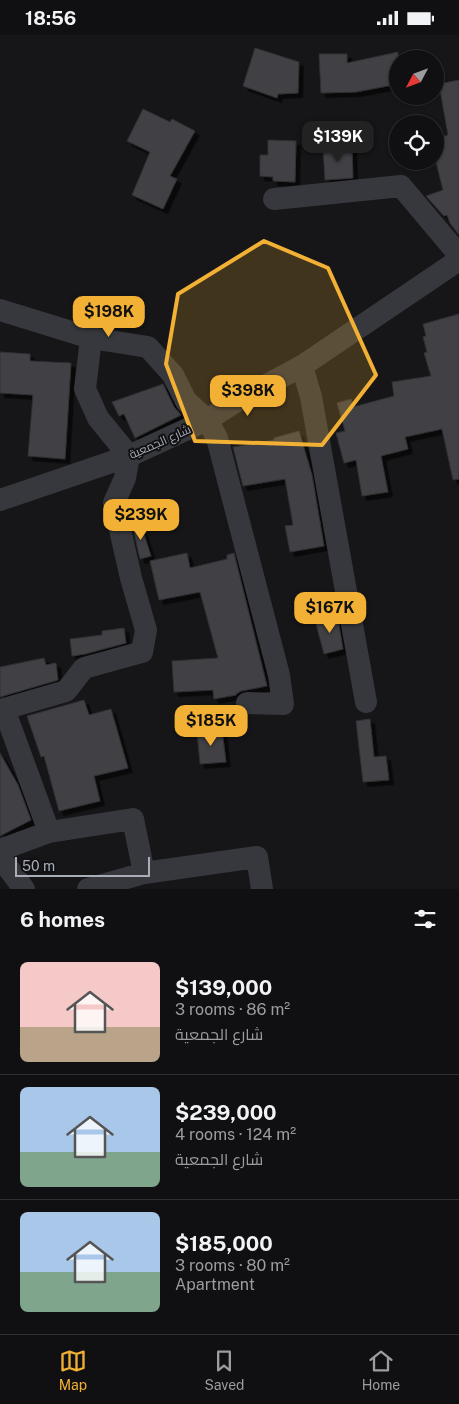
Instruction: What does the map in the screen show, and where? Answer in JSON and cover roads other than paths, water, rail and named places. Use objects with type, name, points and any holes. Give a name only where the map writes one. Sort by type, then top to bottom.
[{"type":"street","points":[[274,199],[400,186],[459,255]]},
{"type":"street","name":"شارع الجمعية","points":[[0,500],[129,456],[207,420],[237,401],[302,366],[459,260]]},
{"type":"street","points":[[0,310],[91,338],[148,347],[173,375],[186,401],[207,420],[217,438],[279,675],[283,704],[247,703]]},
{"type":"street","points":[[49,832],[4,709],[66,691],[84,669],[142,652],[146,630],[131,578],[114,503],[124,478],[129,456],[98,418],[84,389],[91,338]]},
{"type":"street","points":[[302,366],[311,397],[366,702]]},
{"type":"street","points":[[0,850],[49,832],[133,819],[144,873]]},
{"type":"street","points":[[0,857],[24,889]]},
{"type":"street","points":[[88,889],[144,873],[257,857],[262,889]]}]
